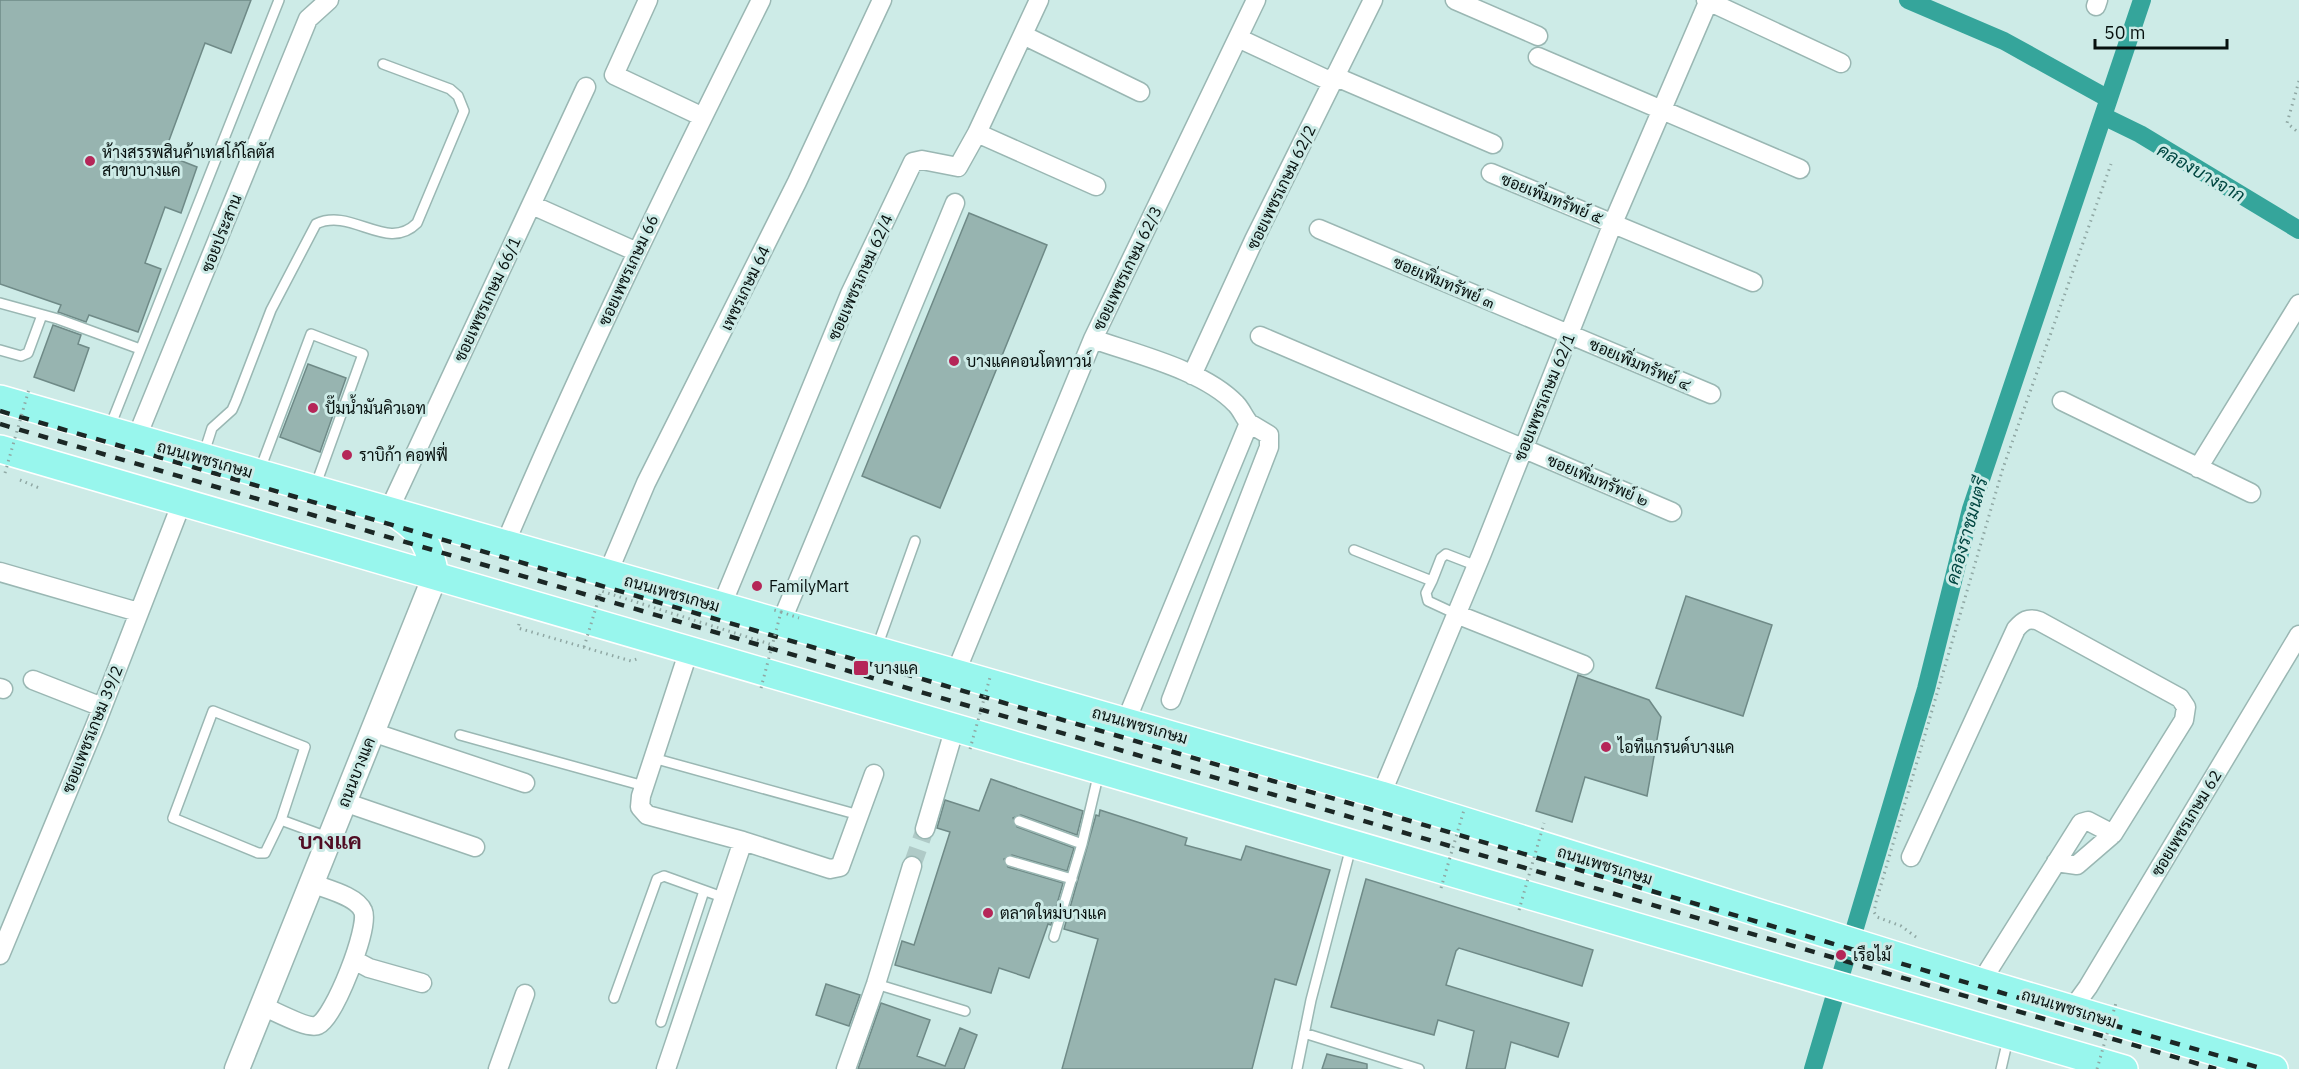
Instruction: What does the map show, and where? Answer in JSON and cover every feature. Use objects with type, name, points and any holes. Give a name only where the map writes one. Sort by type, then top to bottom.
[{"type":"main road","name":"ถนนเพชรเกษม","points":[[0,399],[721,607],[781,622],[875,652],[1126,721],[1381,795],[1842,940],[2274,1069]]},
{"type":"main road","points":[[2,461],[182,502],[2124,1069]]},
{"type":"main road","points":[[389,510],[422,534],[427,543],[435,576]]},
{"type":"main road","name":"ถนนบางแค","points":[[244,1067],[262,1006],[435,576]]},
{"type":"street","name":"ซอยประสาน","points":[[136,439],[308,20],[329,0]]},
{"type":"street","points":[[648,0],[614,75],[703,117]]},
{"type":"street","name":"ซอยเพชรเกษม 66","points":[[505,544],[583,365],[761,0]]},
{"type":"street","name":"เพชรเกษม 64","points":[[608,574],[646,483],[792,193],[882,0]]},
{"type":"street","name":"ซอยเพชรเกษม 62/4","points":[[721,607],[850,294],[913,162],[922,160],[958,167],[977,133],[1039,0]]},
{"type":"street","name":"ซอยเพชรเกษม 62/3","points":[[955,674],[1093,339],[1256,0]]},
{"type":"street","name":"ซอยเพชรเกษม 62/2","points":[[1192,375],[1373,0]]},
{"type":"street","points":[[1455,0],[1538,36]]},
{"type":"street","points":[[1708,0],[1841,63]]},
{"type":"street","name":"ซอยเพชรเกษม 62/1","points":[[1381,795],[1477,566],[1613,223],[1708,0]]},
{"type":"street","points":[[1023,35],[1140,92]]},
{"type":"street","points":[[1239,38],[1493,144]]},
{"type":"street","points":[[1538,57],[1800,169]]},
{"type":"street","name":"ซอยเพชรเกษม 66/1","points":[[389,510],[586,87]]},
{"type":"street","points":[[977,133],[1096,186]]},
{"type":"street","name":"ซอยเพิ่มทรัพย์ ๕","points":[[1491,173],[1753,282]]},
{"type":"street","points":[[781,622],[955,202]]},
{"type":"street","points":[[532,205],[637,252]]},
{"type":"street","name":"ซอยเพิ่มทรัพย์ ๓","points":[[1319,229],[1569,334]]},
{"type":"street","points":[[2198,468],[2299,304]]},
{"type":"street","name":"ซอยเพิ่มทรัพย์ ๔","points":[[1569,334],[1712,394]]},
{"type":"street","name":"ซอยเพิ่มทรัพย์ ๒","points":[[1260,336],[1672,512]]},
{"type":"street","points":[[1093,339],[1192,375],[1236,404],[1248,423],[1266,433],[1271,439],[1172,700]]},
{"type":"street","points":[[2062,401],[2252,493]]},
{"type":"street","points":[[1126,721],[1230,472],[1248,423]]},
{"type":"street","points":[[1230,472],[1256,481]]},
{"type":"street","name":"ซอยเพชรเกษม 39/2","points":[[0,955],[102,707],[182,502]]},
{"type":"street","points":[[1205,529],[1233,540]]},
{"type":"street","points":[[0,572],[138,612]]},
{"type":"street","points":[[1456,614],[1584,665]]},
{"type":"street","points":[[1911,857],[2016,629],[2024,621],[2030,619],[2180,698],[2186,707],[2184,720],[2113,834],[2077,865],[2056,862]]},
{"type":"street","name":"ซอยเพชรเกษม 62","points":[[2072,1009],[2094,977],[2299,635]]},
{"type":"street","points":[[689,650],[644,786],[640,807],[647,815],[744,841],[822,868],[840,867],[874,774]]},
{"type":"street","points":[[33,680],[102,707]]},
{"type":"street","points":[[925,829],[955,727]]},
{"type":"street","points":[[372,732],[525,783]]},
{"type":"street","points":[[344,802],[476,847]]},
{"type":"street","points":[[1981,982],[2084,821],[2113,834]]},
{"type":"street","points":[[666,1069],[744,841]]},
{"type":"street","points":[[846,1069],[876,984],[912,866]]},
{"type":"street","points":[[262,1006],[310,1026],[319,1025],[326,1018],[354,960],[366,921],[363,909],[354,900],[311,883]]},
{"type":"street","points":[[354,960],[369,968],[422,983]]},
{"type":"street","points":[[498,1069],[525,994]]},
{"type":"lane","points":[[108,431],[279,0]]},
{"type":"lane","points":[[202,458],[212,428],[232,410],[271,310],[316,224],[332,218],[341,219],[392,236],[403,233],[417,223],[464,111],[458,96],[450,89],[383,64]]},
{"type":"lane","points":[[0,303],[141,349]]},
{"type":"lane","points":[[0,350],[21,356],[28,353],[42,315]]},
{"type":"lane","points":[[258,474],[311,334],[363,354],[314,489]]},
{"type":"lane","points":[[875,652],[915,541]]},
{"type":"lane","points":[[1354,550],[1432,581]]},
{"type":"lane","points":[[1456,614],[1428,601],[1426,593],[1441,558],[1446,554],[1477,566]]},
{"type":"lane","points":[[213,711],[305,747],[281,820],[265,853],[258,853],[173,818],[213,711]]},
{"type":"lane","points":[[460,735],[644,786]]},
{"type":"lane","points":[[653,758],[859,815]]},
{"type":"lane","points":[[1054,937],[1082,844],[1100,770]]},
{"type":"lane","points":[[281,820],[330,838]]},
{"type":"lane","points":[[1019,821],[1082,844]]},
{"type":"lane","points":[[1297,1069],[1352,844]]},
{"type":"lane","points":[[1010,861],[1072,879]]},
{"type":"lane","points":[[614,998],[657,879],[664,876],[725,898]]},
{"type":"lane","points":[[661,1022],[704,891]]},
{"type":"lane","points":[[876,984],[964,1011]]},
{"type":"lane","points":[[1304,1033],[1419,1069]]},
{"type":"lane","points":[[2001,1069],[2009,1034]]},
{"type":"path","points":[[2299,81],[2287,123],[2299,133]]},
{"type":"path","points":[[1921,942],[1901,926],[1877,917],[1874,912],[1876,902],[2003,468],[2111,164]]},
{"type":"path","points":[[2,461],[28,389]]},
{"type":"path","points":[[584,647],[601,591],[781,622],[761,688]]},
{"type":"path","points":[[518,628],[631,661],[642,658]]},
{"type":"path","points":[[970,749],[991,674]]},
{"type":"path","points":[[1441,888],[1464,810]]},
{"type":"path","points":[[1519,910],[1544,823]]},
{"type":"path","points":[[2097,1069],[2116,1003]]},
{"type":"building","name":"ห้างสรรพสินค้าเทสโก้โลตัส สาขาบางแค","points":[[0,0],[251,0],[231,53],[205,43],[164,154],[197,167],[181,213],[165,207],[145,263],[161,269],[138,332],[89,315],[86,322],[58,312],[61,305],[0,284]]},
{"type":"building","name":"บางแคคอนโดทาวน์","points":[[969,213],[1047,245],[940,508],[862,476]]},
{"type":"building","points":[[53,325],[81,335],[78,344],[89,348],[74,391],[34,377]]},
{"type":"building","name":"ปั๊มน้ำมันคิวเอท","points":[[308,364],[346,378],[320,452],[280,437]]},
{"type":"building","points":[[1686,596],[1772,625],[1743,716],[1656,688]]},
{"type":"building","name":"ไอทีแกรนด์บางแค","points":[[1578,675],[1649,700],[1661,717],[1647,796],[1585,777],[1572,822],[1536,811]]},
{"type":"building","points":[[991,779],[1083,811],[1077,835],[1021,815],[1013,818],[1017,827],[1074,848],[1067,871],[1012,855],[1004,859],[1008,867],[1063,883],[1051,925],[1048,924],[1029,978],[999,968],[991,993],[895,965],[902,941],[914,945],[950,832],[937,828],[945,800],[979,811]]},
{"type":"building","points":[[1100,810],[1187,838],[1185,845],[1241,860],[1246,846],[1330,870],[1296,985],[1275,979],[1252,1069],[1062,1069],[1098,939],[1064,929],[1096,815],[1099,816]]},
{"type":"building","points":[[1366,879],[1593,950],[1582,986],[1459,948],[1456,951],[1446,985],[1569,1023],[1558,1057],[1511,1042],[1505,1069],[1466,1069],[1474,1031],[1438,1020],[1434,1035],[1331,1007]]},
{"type":"building","points":[[826,984],[860,995],[849,1026],[816,1015]]},
{"type":"building","points":[[881,1003],[930,1020],[917,1056],[945,1066],[960,1028],[977,1035],[964,1069],[858,1069]]},
{"type":"building","points":[[1327,1054],[1367,1064],[1367,1069],[1322,1069]]},
{"type":"waterway","name":"คลองบางจาก","points":[[1908,0],[2004,41],[2107,98]]},
{"type":"waterway","name":"คลองราชมนตรี","points":[[1813,1069],[1926,689],[1971,509],[2142,0]]},
{"type":"waterway","name":"คลองบางจาก","points":[[2103,116],[2140,134],[2299,230]]},
{"type":"tunnel","points":[[912,866],[925,829]]},
{"type":"railway","points":[[0,411],[2264,1069]]},
{"type":"railway","points":[[0,424],[2216,1069]]},
{"type":"place","name":"ห้างสรรพสินค้าเทสโก้โลตัส สาขาบางแค","points":[[90,161]]},
{"type":"place","name":"บางแคคอนโดทาวน์","points":[[954,361]]},
{"type":"place","name":"ปั๊มน้ำมันคิวเอท","points":[[313,408]]},
{"type":"place","name":"ราบิก้า คอฟฟี่","points":[[347,455]]},
{"type":"place","name":"FamilyMart","points":[[757,586]]},
{"type":"place","name":"บางแค","points":[[861,668]]},
{"type":"place","name":"ไอทีแกรนด์บางแค","points":[[1606,747]]},
{"type":"place","name":"ตลาดใหม่บางแค","points":[[988,913]]},
{"type":"place","name":"เรือไม้","points":[[1841,955]]},
{"type":"district","name":"บางแค","points":[[330,841]]}]
